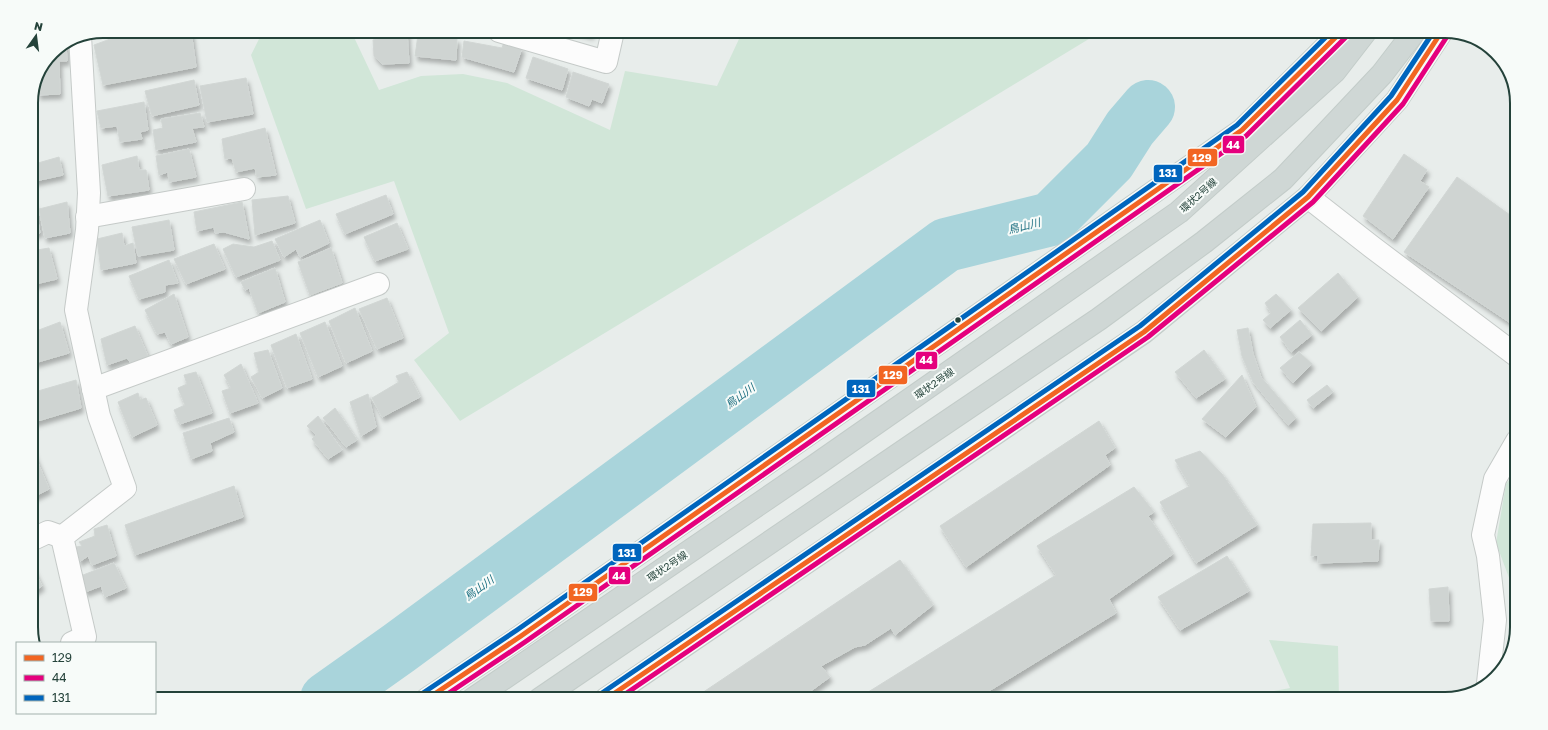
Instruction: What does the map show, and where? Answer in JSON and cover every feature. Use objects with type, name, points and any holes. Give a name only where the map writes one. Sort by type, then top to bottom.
[{"type":"main road","points":[[437,692],[527,631],[1242,130],[1335,38]]},
{"type":"main road","name":"環状2号線","points":[[483,692],[816,465],[1179,212],[1335,71],[1361,38]]},
{"type":"main road","points":[[550,692],[920,439],[1099,319],[1204,242],[1283,179],[1382,74],[1410,38]]},
{"type":"main road","points":[[616,692],[1144,332],[1308,197],[1397,100],[1437,38]]},
{"type":"street","points":[[523,38],[606,62],[611,38]]},
{"type":"street","points":[[62,537],[125,488],[99,416],[76,310],[89,193],[80,42]]},
{"type":"street","points":[[87,218],[244,189]]},
{"type":"street","points":[[1308,197],[1510,351]]},
{"type":"street","points":[[93,389],[378,284]]},
{"type":"street","points":[[1489,675],[1495,620],[1488,556],[1483,535],[1495,480],[1510,453]]},
{"type":"street","points":[[38,537],[48,532],[62,537]]},
{"type":"street","points":[[62,537],[85,637],[74,642]]},
{"type":"green space","points":[[260,38],[354,38],[379,90],[421,76],[463,74],[507,83],[610,130],[625,71],[717,86],[739,38],[1090,38],[460,421],[414,360],[449,333],[394,181],[306,209],[251,55]]},
{"type":"green space","points":[[1510,479],[1510,580],[1496,543],[1506,484]]},
{"type":"green space","points":[[1269,640],[1338,646],[1339,692],[1268,692],[1290,688]]},
{"type":"building","points":[[113,38],[192,38],[196,67],[103,85],[94,45]]},
{"type":"building","points":[[384,38],[407,38],[409,63],[382,64],[374,56],[373,40]]},
{"type":"building","points":[[418,38],[457,39],[456,60],[415,56]]},
{"type":"building","points":[[464,41],[502,48],[504,42],[522,48],[514,72],[462,57]]},
{"type":"building","points":[[66,50],[67,61],[59,61],[60,94],[39,95],[40,86],[45,74],[60,54]]},
{"type":"building","points":[[533,57],[568,69],[562,90],[526,78]]},
{"type":"building","points":[[573,72],[609,84],[602,103],[592,99],[589,106],[566,97]]},
{"type":"building","points":[[246,78],[253,114],[207,122],[200,86]]},
{"type":"building","points":[[194,80],[199,105],[152,116],[145,91]]},
{"type":"building","points":[[144,102],[148,130],[140,132],[142,139],[120,142],[117,126],[101,128],[97,111]]},
{"type":"building","points":[[200,113],[204,127],[192,128],[196,142],[156,150],[153,130],[163,128],[161,119]]},
{"type":"building","points":[[265,128],[276,175],[257,177],[255,168],[236,172],[232,158],[225,159],[222,139]]},
{"type":"building","points":[[189,149],[196,177],[169,182],[168,172],[159,175],[156,156]]},
{"type":"building","points":[[1404,154],[1427,170],[1420,181],[1429,187],[1393,239],[1363,216]]},
{"type":"building","points":[[137,156],[139,170],[146,170],[149,190],[108,196],[102,165]]},
{"type":"building","points":[[59,157],[63,175],[38,180],[38,163]]},
{"type":"building","points":[[1457,177],[1510,215],[1510,320],[1509,322],[1404,252]]},
{"type":"building","points":[[386,195],[393,214],[345,234],[336,214]]},
{"type":"building","points":[[288,196],[295,223],[255,235],[252,200]]},
{"type":"building","points":[[67,202],[70,233],[45,238],[39,209]]},
{"type":"building","points":[[242,202],[249,239],[224,232],[215,233],[214,227],[197,231],[194,212]]},
{"type":"building","points":[[169,220],[174,250],[138,256],[132,227]]},
{"type":"building","points":[[320,220],[329,243],[300,257],[296,249],[284,257],[275,239]]},
{"type":"building","points":[[38,221],[40,233],[38,233]]},
{"type":"building","points":[[397,223],[408,249],[375,261],[364,237]]},
{"type":"building","points":[[122,233],[124,246],[133,243],[136,263],[101,270],[97,239]]},
{"type":"building","points":[[272,241],[280,260],[236,277],[223,249],[233,244],[254,247]]},
{"type":"building","points":[[214,244],[225,269],[186,284],[174,259]]},
{"type":"building","points":[[49,248],[57,279],[38,283],[38,250]]},
{"type":"building","points":[[331,248],[342,283],[310,295],[298,262]]},
{"type":"building","points":[[169,260],[178,283],[165,285],[165,292],[139,299],[129,276]]},
{"type":"building","points":[[275,268],[285,302],[258,313],[249,288],[245,290],[241,282]]},
{"type":"building","points":[[1338,273],[1358,297],[1321,331],[1298,308]]},
{"type":"building","points":[[174,294],[188,337],[171,344],[165,332],[157,334],[145,310]]},
{"type":"building","points":[[1276,294],[1291,310],[1270,328],[1263,320],[1271,313],[1265,303]]},
{"type":"building","points":[[387,298],[403,338],[377,349],[359,309]]},
{"type":"building","points":[[355,308],[372,351],[346,363],[329,321]]},
{"type":"building","points":[[1300,320],[1312,335],[1291,352],[1280,337]]},
{"type":"building","points":[[60,322],[69,353],[38,362],[38,330]]},
{"type":"building","points":[[325,322],[342,366],[318,377],[300,333]]},
{"type":"building","points":[[135,326],[149,359],[132,365],[127,358],[107,365],[101,339]]},
{"type":"building","points":[[1248,328],[1253,354],[1261,377],[1296,418],[1288,425],[1253,382],[1242,356],[1237,330]]},
{"type":"building","points":[[296,334],[312,379],[287,388],[271,345]]},
{"type":"building","points":[[268,350],[282,388],[262,398],[251,377],[259,372],[254,353]]},
{"type":"building","points":[[1204,350],[1225,379],[1196,398],[1175,372]]},
{"type":"building","points":[[1299,352],[1312,364],[1293,383],[1280,368]]},
{"type":"building","points":[[241,364],[258,403],[230,413],[222,391],[231,388],[224,375]]},
{"type":"building","points":[[196,372],[212,413],[180,424],[174,410],[185,405],[178,388],[187,384],[184,375]]},
{"type":"building","points":[[407,372],[420,397],[382,417],[372,398],[399,382],[396,376]]},
{"type":"building","points":[[1242,375],[1256,407],[1226,437],[1202,419]]},
{"type":"building","points":[[76,380],[81,408],[38,421],[38,391]]},
{"type":"building","points":[[1327,385],[1333,392],[1313,408],[1307,400]]},
{"type":"building","points":[[138,393],[140,400],[146,398],[157,425],[132,437],[118,402]]},
{"type":"building","points":[[368,394],[376,427],[361,436],[350,402]]},
{"type":"building","points":[[335,408],[357,440],[346,447],[323,418]]},
{"type":"building","points":[[318,416],[342,450],[328,459],[312,439],[316,435],[307,426]]},
{"type":"building","points":[[229,418],[234,432],[210,443],[212,451],[191,459],[183,433]]},
{"type":"building","points":[[1099,421],[1115,448],[1105,455],[1110,465],[966,567],[940,526]]},
{"type":"building","points":[[1200,451],[1222,474],[1257,525],[1196,563],[1160,502],[1190,486],[1175,460]]},
{"type":"building","points":[[38,463],[49,489],[38,494]]},
{"type":"building","points":[[234,486],[243,517],[135,555],[125,525]]},
{"type":"building","points":[[1134,487],[1154,512],[1148,516],[1173,554],[1109,599],[1116,613],[987,692],[868,692],[1056,575],[1037,546]]},
{"type":"building","points":[[1371,523],[1371,540],[1379,540],[1378,561],[1318,563],[1318,555],[1311,556],[1313,524]]},
{"type":"building","points":[[107,525],[116,556],[92,565],[88,556],[79,562],[76,547],[82,546],[79,542],[95,536],[94,529]]},
{"type":"building","points":[[1227,556],[1249,591],[1180,630],[1158,597]]},
{"type":"building","points":[[900,560],[933,605],[895,635],[891,628],[865,645],[855,647],[821,666],[830,677],[810,692],[703,692]]},
{"type":"building","points":[[114,563],[126,588],[105,597],[101,586],[85,592],[78,577]]},
{"type":"building","points":[[38,578],[42,586],[38,589]]},
{"type":"building","points":[[1448,587],[1449,621],[1431,621],[1429,589]]},
{"type":"waterway","name":"鳥山川","points":[[337,692],[399,648],[946,245],[1051,219],[1109,161],[1130,128],[1148,107]]},
{"type":"transit line","name":"131","points":[[424,692],[517,630],[1237,125],[1325,38]]},
{"type":"transit line","name":"129","points":[[437,692],[521,636],[1242,130],[1335,38]]},
{"type":"transit line","name":"44","points":[[450,692],[525,642],[1246,136],[1345,38]]},
{"type":"transit line","name":"131","points":[[603,692],[1140,326],[1303,192],[1391,96],[1429,38]]},
{"type":"transit line","name":"129","points":[[616,692],[1144,332],[1308,197],[1397,100],[1437,38]]},
{"type":"transit line","name":"44","points":[[628,692],[1148,337],[1313,202],[1403,104],[1446,38]]}]
